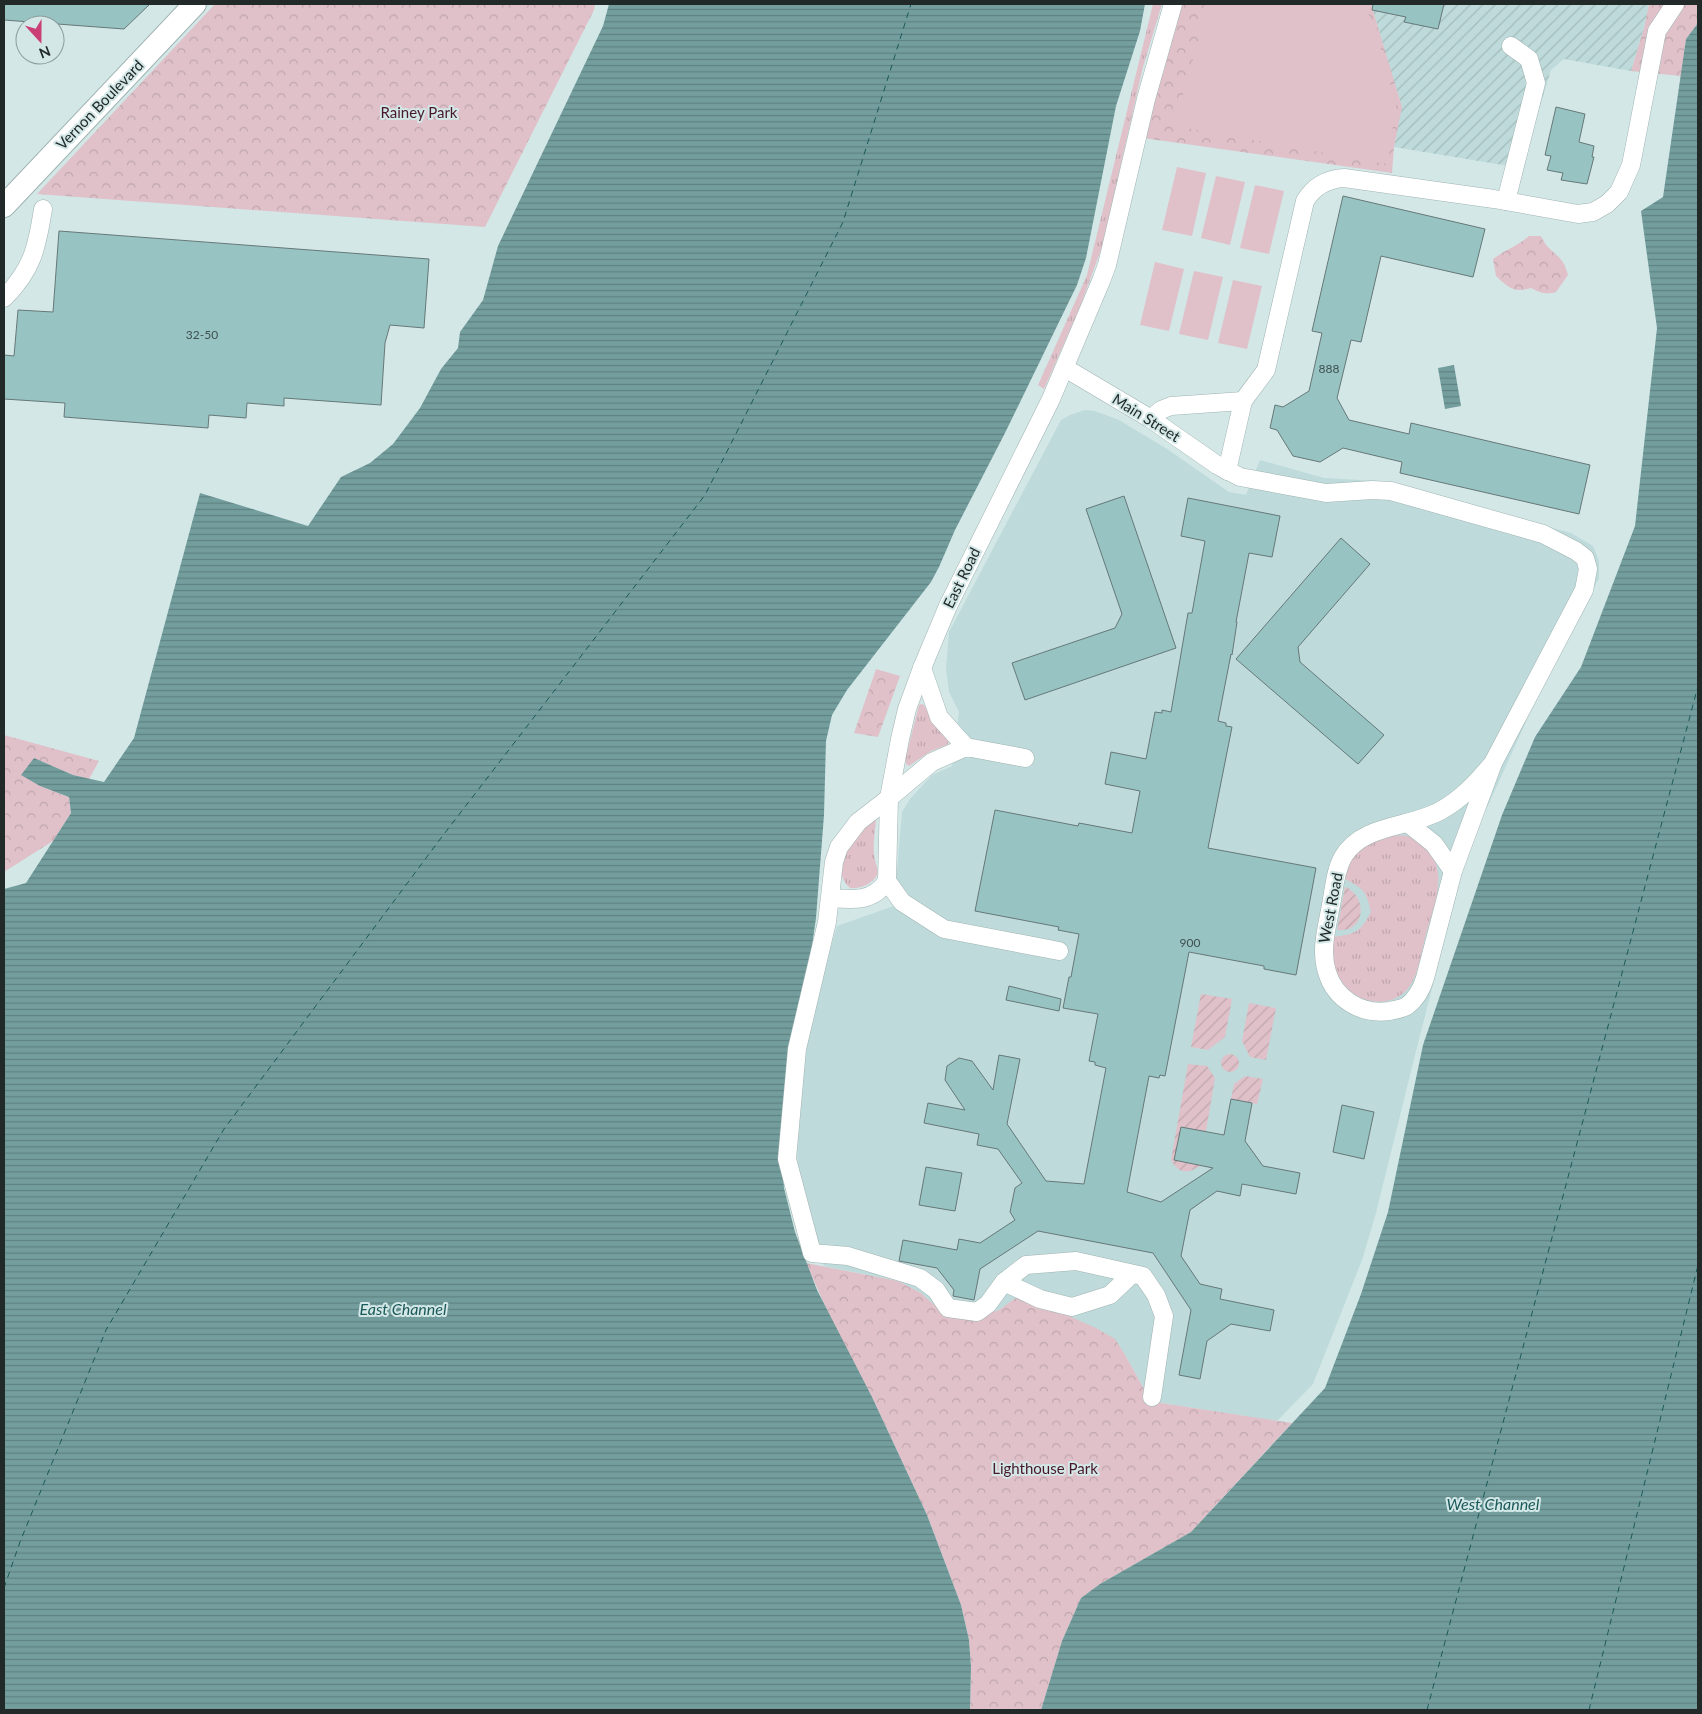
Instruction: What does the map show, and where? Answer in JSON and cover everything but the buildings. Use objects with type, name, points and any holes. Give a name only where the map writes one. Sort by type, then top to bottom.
[{"type":"main road","name":"Vernon Boulevard","points":[[5,204],[195,4]]},
{"type":"street","points":[[1065,368],[1107,265],[1146,98],[1173,4]]},
{"type":"street","points":[[1227,471],[1243,401],[1266,370],[1305,201],[1315,189],[1329,180],[1344,178],[1506,201],[1578,214],[1593,212],[1607,204],[1620,192],[1631,165],[1658,31],[1675,4]]},
{"type":"street","points":[[1506,201],[1536,83],[1530,59],[1511,46]]},
{"type":"street","points":[[4,298],[14,287],[32,260],[38,242],[43,209]]},
{"type":"street","name":"Main Street","points":[[1065,368],[1151,419],[1227,471],[1247,478],[1326,492],[1372,490],[1400,493],[1542,534],[1576,551],[1585,558],[1587,563]]},
{"type":"street","name":"East Road","points":[[886,881],[890,798],[900,739],[922,668],[948,606],[1065,368]]},
{"type":"street","points":[[1151,419],[1161,410],[1171,406],[1243,401]]},
{"type":"street","name":"West Road","points":[[1493,763],[1461,797],[1439,812],[1409,824],[1373,832],[1347,851],[1337,873],[1324,945],[1324,960],[1327,975],[1334,987],[1349,1003],[1361,1009],[1382,1012],[1401,1009],[1415,997],[1425,978],[1453,871],[1493,763],[1584,590],[1588,576],[1587,563]]},
{"type":"street","points":[[922,668],[939,717],[966,747]]},
{"type":"street","points":[[1025,758],[966,747],[932,762],[890,798],[858,822],[839,847],[834,862],[827,922],[796,1049],[787,1159],[812,1253],[848,1256],[920,1278],[936,1290],[948,1308],[977,1312],[988,1304],[1004,1282],[1026,1265],[1076,1261],[1143,1276],[1156,1295],[1164,1316],[1152,1397]]},
{"type":"street","points":[[1409,824],[1434,844],[1453,871]]},
{"type":"street","points":[[831,898],[861,900],[874,894],[886,881],[902,902],[944,929],[1059,951]]},
{"type":"street","points":[[1004,1282],[1040,1299],[1072,1306],[1110,1295],[1132,1274]]},
{"type":"shaded area","points":[[1371,4],[1649,4],[1631,71],[1564,59],[1551,70],[1521,168],[1394,147],[1401,107]]},
{"type":"shaded area","points":[[1085,410],[1095,411],[1119,420],[1167,449],[1229,492],[1246,495],[1260,460],[1324,478],[1377,481],[1571,533],[1593,546],[1599,561],[1599,578],[1529,715],[1467,852],[1376,1213],[1362,1260],[1313,1384],[1277,1421],[1161,1403],[1148,1396],[1124,1353],[1014,1299],[999,1310],[967,1320],[942,1312],[921,1293],[898,1281],[824,1266],[817,1249],[798,1184],[799,1084],[821,980],[837,926],[894,906],[902,812],[910,799],[932,775],[952,766],[959,712],[949,692],[946,669],[949,632],[1061,420]]},
{"type":"green space","name":"Rainey Park","points":[[215,4],[595,4],[594,10],[485,227],[37,194]]},
{"type":"green space","points":[[1153,4],[1162,4],[1143,67],[1102,247],[1080,307],[1044,389],[1038,385],[1087,275]]},
{"type":"green space","points":[[1182,4],[1371,4],[1402,107],[1394,147],[1392,173],[1143,138]]},
{"type":"green space","points":[[1209,4],[1365,4],[1380,46],[1396,105],[1387,164],[1174,126]]},
{"type":"green space","points":[[1649,4],[1698,4],[1698,23],[1686,39],[1681,76],[1631,71]]},
{"type":"green space","points":[[1177,167],[1206,173],[1192,236],[1162,230]]},
{"type":"green space","points":[[1216,176],[1245,182],[1230,245],[1201,238]]},
{"type":"green space","points":[[1255,185],[1284,191],[1269,254],[1240,248]]},
{"type":"green space","points":[[1529,236],[1541,236],[1565,267],[1568,275],[1556,292],[1543,293],[1531,288],[1515,290],[1496,276],[1493,259]]},
{"type":"green space","points":[[1155,262],[1184,269],[1169,331],[1140,325]]},
{"type":"green space","points":[[1194,271],[1223,277],[1208,340],[1179,334]]},
{"type":"green space","points":[[1233,280],[1262,286],[1247,349],[1218,343]]},
{"type":"green space","points":[[876,669],[900,676],[878,737],[854,733]]},
{"type":"green space","points":[[919,705],[924,705],[935,724],[949,742],[947,745],[931,751],[909,766],[905,760]]},
{"type":"green space","points":[[4,735],[99,761],[89,779],[73,775],[33,758],[40,786],[69,797],[71,813],[53,841],[4,872]]},
{"type":"green space","points":[[874,819],[876,820],[874,850],[878,869],[877,875],[865,885],[858,888],[850,888],[842,876],[843,856],[855,834]]},
{"type":"green space","points":[[1388,836],[1407,836],[1424,846],[1435,861],[1438,871],[1438,882],[1435,905],[1418,966],[1410,986],[1397,997],[1388,1001],[1378,1002],[1368,1000],[1350,991],[1333,968],[1331,958],[1333,937],[1347,935],[1356,931],[1364,924],[1371,912],[1368,899],[1363,891],[1345,879],[1350,862],[1362,847]]},
{"type":"green space","points":[[1345,887],[1351,890],[1359,901],[1361,913],[1355,925],[1349,929],[1337,930]]},
{"type":"green space","points":[[1201,994],[1232,999],[1225,1037],[1208,1050],[1191,1047]]},
{"type":"green space","points":[[1249,1003],[1276,1008],[1266,1060],[1250,1057],[1242,1041]]},
{"type":"green space","points":[[1226,1054],[1234,1054],[1239,1059],[1237,1070],[1226,1072],[1221,1067],[1221,1059]]},
{"type":"green space","points":[[1188,1064],[1207,1066],[1215,1078],[1200,1166],[1184,1171],[1177,1168],[1171,1160]]},
{"type":"green space","points":[[1245,1076],[1263,1079],[1257,1104],[1231,1099],[1234,1084]]},
{"type":"green space","name":"Lighthouse Park","points":[[806,1263],[898,1281],[921,1293],[942,1312],[967,1320],[999,1310],[1014,1299],[1024,1296],[1096,1328],[1115,1339],[1148,1396],[1161,1403],[1292,1423],[1191,1532],[1100,1584],[1081,1598],[1062,1641],[1041,1710],[970,1710],[971,1667],[969,1640],[961,1605],[927,1515],[872,1397],[836,1330]]},
{"type":"water","name":"East Channel","points":[[609,4],[1145,4],[1140,31],[1116,106],[1086,258],[1077,285],[931,582],[847,690],[832,715],[826,741],[824,815],[816,918],[812,946],[788,1052],[780,1138],[784,1188],[795,1232],[817,1290],[872,1397],[927,1515],[961,1605],[969,1640],[971,1667],[970,1710],[4,1710],[4,889],[26,883],[71,813],[69,797],[40,786],[21,775],[34,758],[73,775],[104,782],[134,738],[200,493],[308,526],[341,477],[370,463],[393,444],[420,408],[441,369],[458,348],[460,332],[483,300],[498,246],[603,26]]},
{"type":"water","name":"West Channel","points":[[1698,23],[1698,1710],[1041,1710],[1062,1641],[1081,1598],[1100,1584],[1191,1532],[1325,1388],[1361,1294],[1388,1212],[1423,1045],[1502,815],[1535,737],[1581,667],[1635,526],[1657,328],[1641,211],[1663,197],[1686,39]]},
{"type":"water","points":[[1454,365],[1461,406],[1445,409],[1438,368]]},
{"type":"ferry route","points":[[4,1588],[20,1542],[106,1330],[224,1129],[441,838],[705,495],[843,222],[911,4]]},
{"type":"ferry route","points":[[1427,1710],[1698,686]]},
{"type":"ferry route","points":[[1589,1710],[1698,1265]]}]
